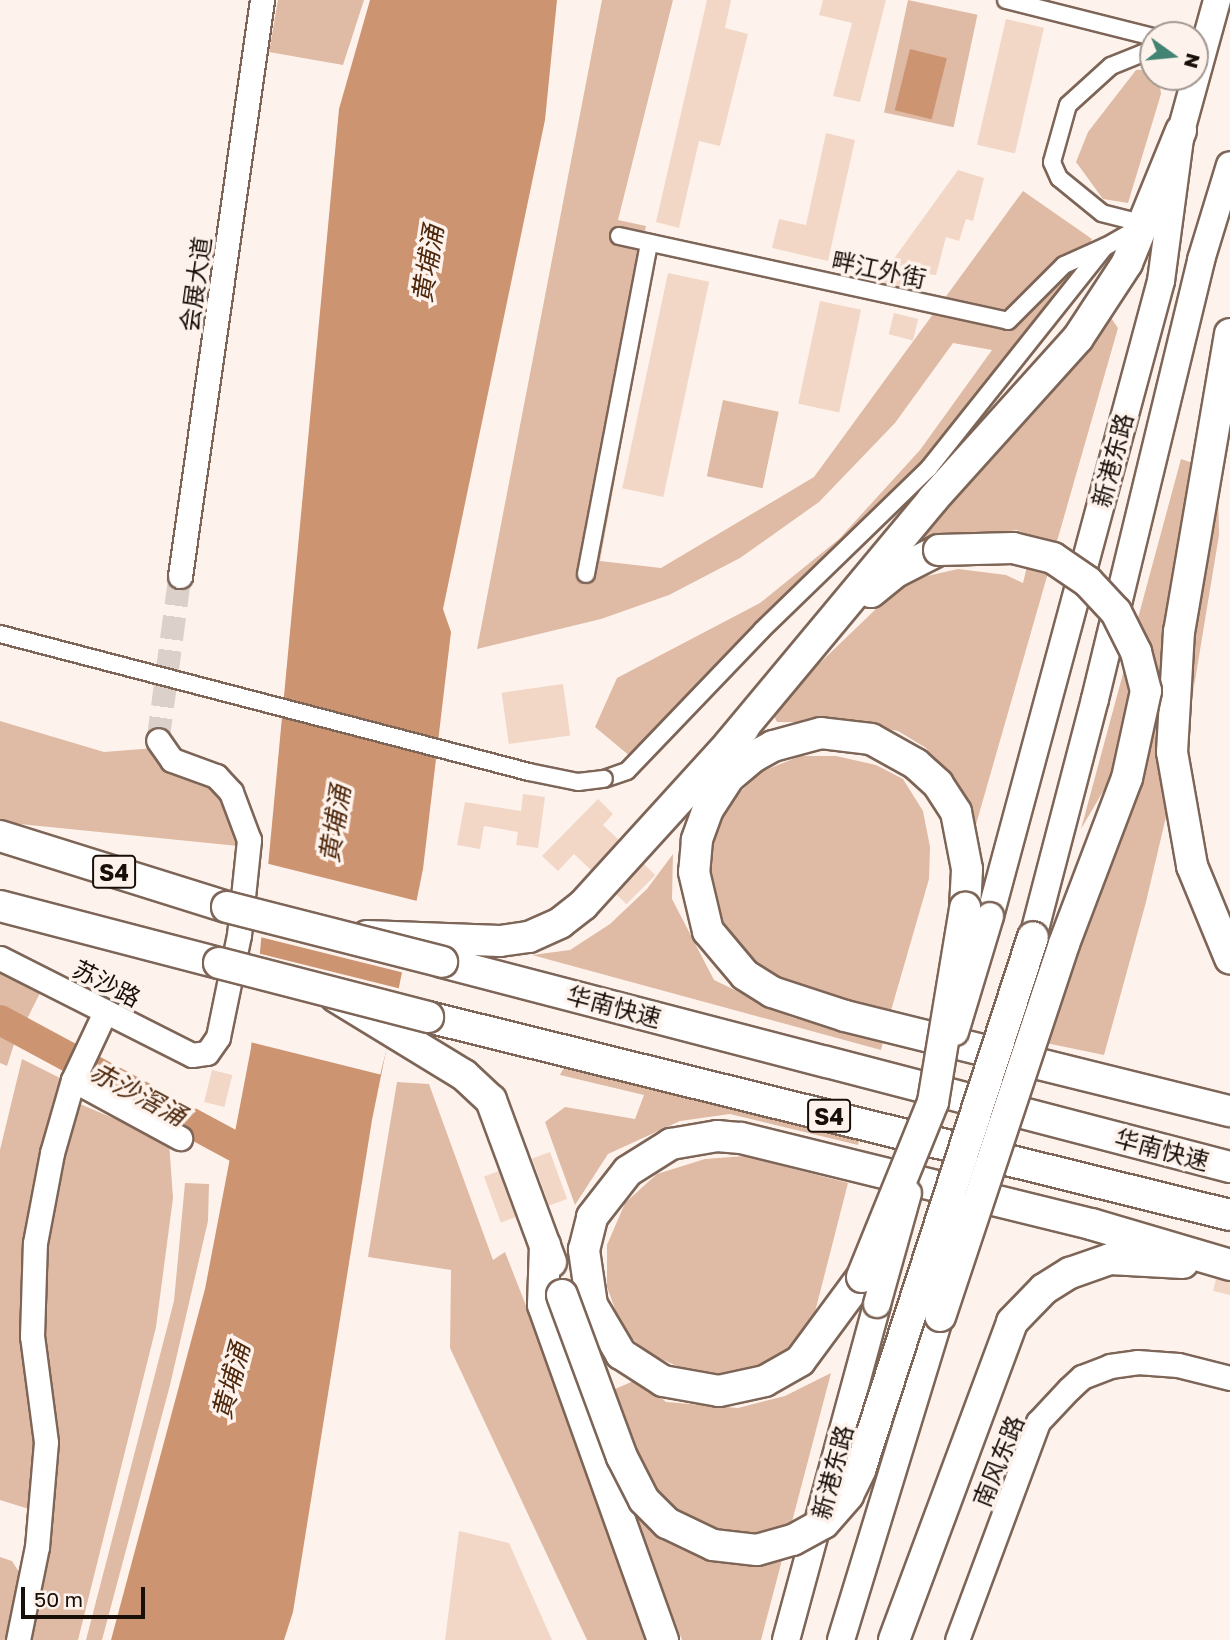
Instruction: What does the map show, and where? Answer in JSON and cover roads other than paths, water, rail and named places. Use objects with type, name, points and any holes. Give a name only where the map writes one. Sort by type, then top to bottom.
[{"type":"highway","points":[[730,743],[933,499],[1078,338],[1127,263],[1181,131]]},
{"type":"highway","points":[[1230,334],[1224,400],[1179,631],[1172,752],[1192,866],[1230,958]]},
{"type":"highway","points":[[445,951],[513,940],[559,923],[583,905],[877,586],[939,550],[1013,548],[1053,558],[1088,582],[1116,612],[1136,652],[1146,691],[1127,778],[1079,901],[940,1316]]},
{"type":"highway","points":[[1230,1111],[845,1016],[772,992],[745,975],[708,931],[698,902],[697,840],[708,808],[729,777],[753,757],[773,746],[821,733],[871,739],[916,764],[938,784],[956,812],[977,912],[933,1102],[862,1277],[800,1361],[765,1381],[719,1391],[663,1381],[621,1354],[592,1305],[584,1250],[592,1217],[628,1171],[671,1144],[717,1136],[741,1138],[1091,1224],[1230,1265]]},
{"type":"highway","name":"华南快速","points":[[0,836],[227,907],[338,935],[445,951],[1230,1167]]},
{"type":"highway","name":"华南快速","points":[[0,906],[428,1017],[1230,1215]]},
{"type":"highway","points":[[326,990],[464,1075],[491,1100],[622,1457],[654,1513],[695,1538],[746,1549],[775,1547],[824,1523],[848,1495],[860,1470],[1033,937]]},
{"type":"highway","points":[[545,1245],[543,1305],[663,1640]]},
{"type":"highway","points":[[894,1640],[1012,1322],[1044,1289],[1070,1272],[1110,1259],[1230,1265]]},
{"type":"main road","name":"新港东路","points":[[1209,23],[1217,0]]},
{"type":"main road","name":"新港东路","points":[[977,912],[1161,281],[1181,131],[1190,91]]},
{"type":"main road","name":"新港东路","points":[[940,1316],[1033,937],[1096,699],[1201,260],[1230,165]]},
{"type":"main road","name":"新港东路","points":[[786,1640],[933,1102]]},
{"type":"main road","points":[[841,1640],[940,1316]]},
{"type":"street","name":"会展大道","points":[[180,576],[262,0]]},
{"type":"street","points":[[1006,0],[1139,33]]},
{"type":"street","points":[[1139,55],[1111,66],[1068,106],[1052,162],[1059,178],[1102,213],[1145,224]]},
{"type":"street","points":[[0,634],[529,772],[578,782],[604,779],[627,771],[762,631],[929,468],[1105,247],[1145,224]]},
{"type":"street","name":"畔江外街","points":[[619,236],[1008,321],[1064,265],[1105,247]]},
{"type":"street","points":[[586,574],[649,243]]},
{"type":"street","name":"苏沙路","points":[[0,958],[192,1055],[207,1053],[218,1037],[239,934],[249,840],[231,792],[216,776],[172,760],[158,740]]},
{"type":"street","points":[[19,1640],[37,1547],[46,1441],[32,1336],[35,1243],[52,1153],[73,1080],[105,1012]]},
{"type":"street","points":[[73,1080],[180,1138]]},
{"type":"street","name":"南风东路","points":[[957,1640],[1038,1422],[1069,1389],[1082,1377],[1110,1366],[1137,1362],[1178,1365],[1230,1378]]},
{"type":"water","name":"黄埔涌","points":[[370,0],[557,0],[545,120],[443,609],[451,632],[423,869],[372,1120],[293,1612],[284,1640],[111,1640],[205,1289],[251,1048],[339,109]]},
{"type":"water","points":[[910,49],[947,58],[932,119],[895,110]]},
{"type":"waterway","name":"赤沙滘涌","points":[[0,1020],[267,1164]]},
{"type":"tunnel","points":[[158,740],[180,576]]}]
